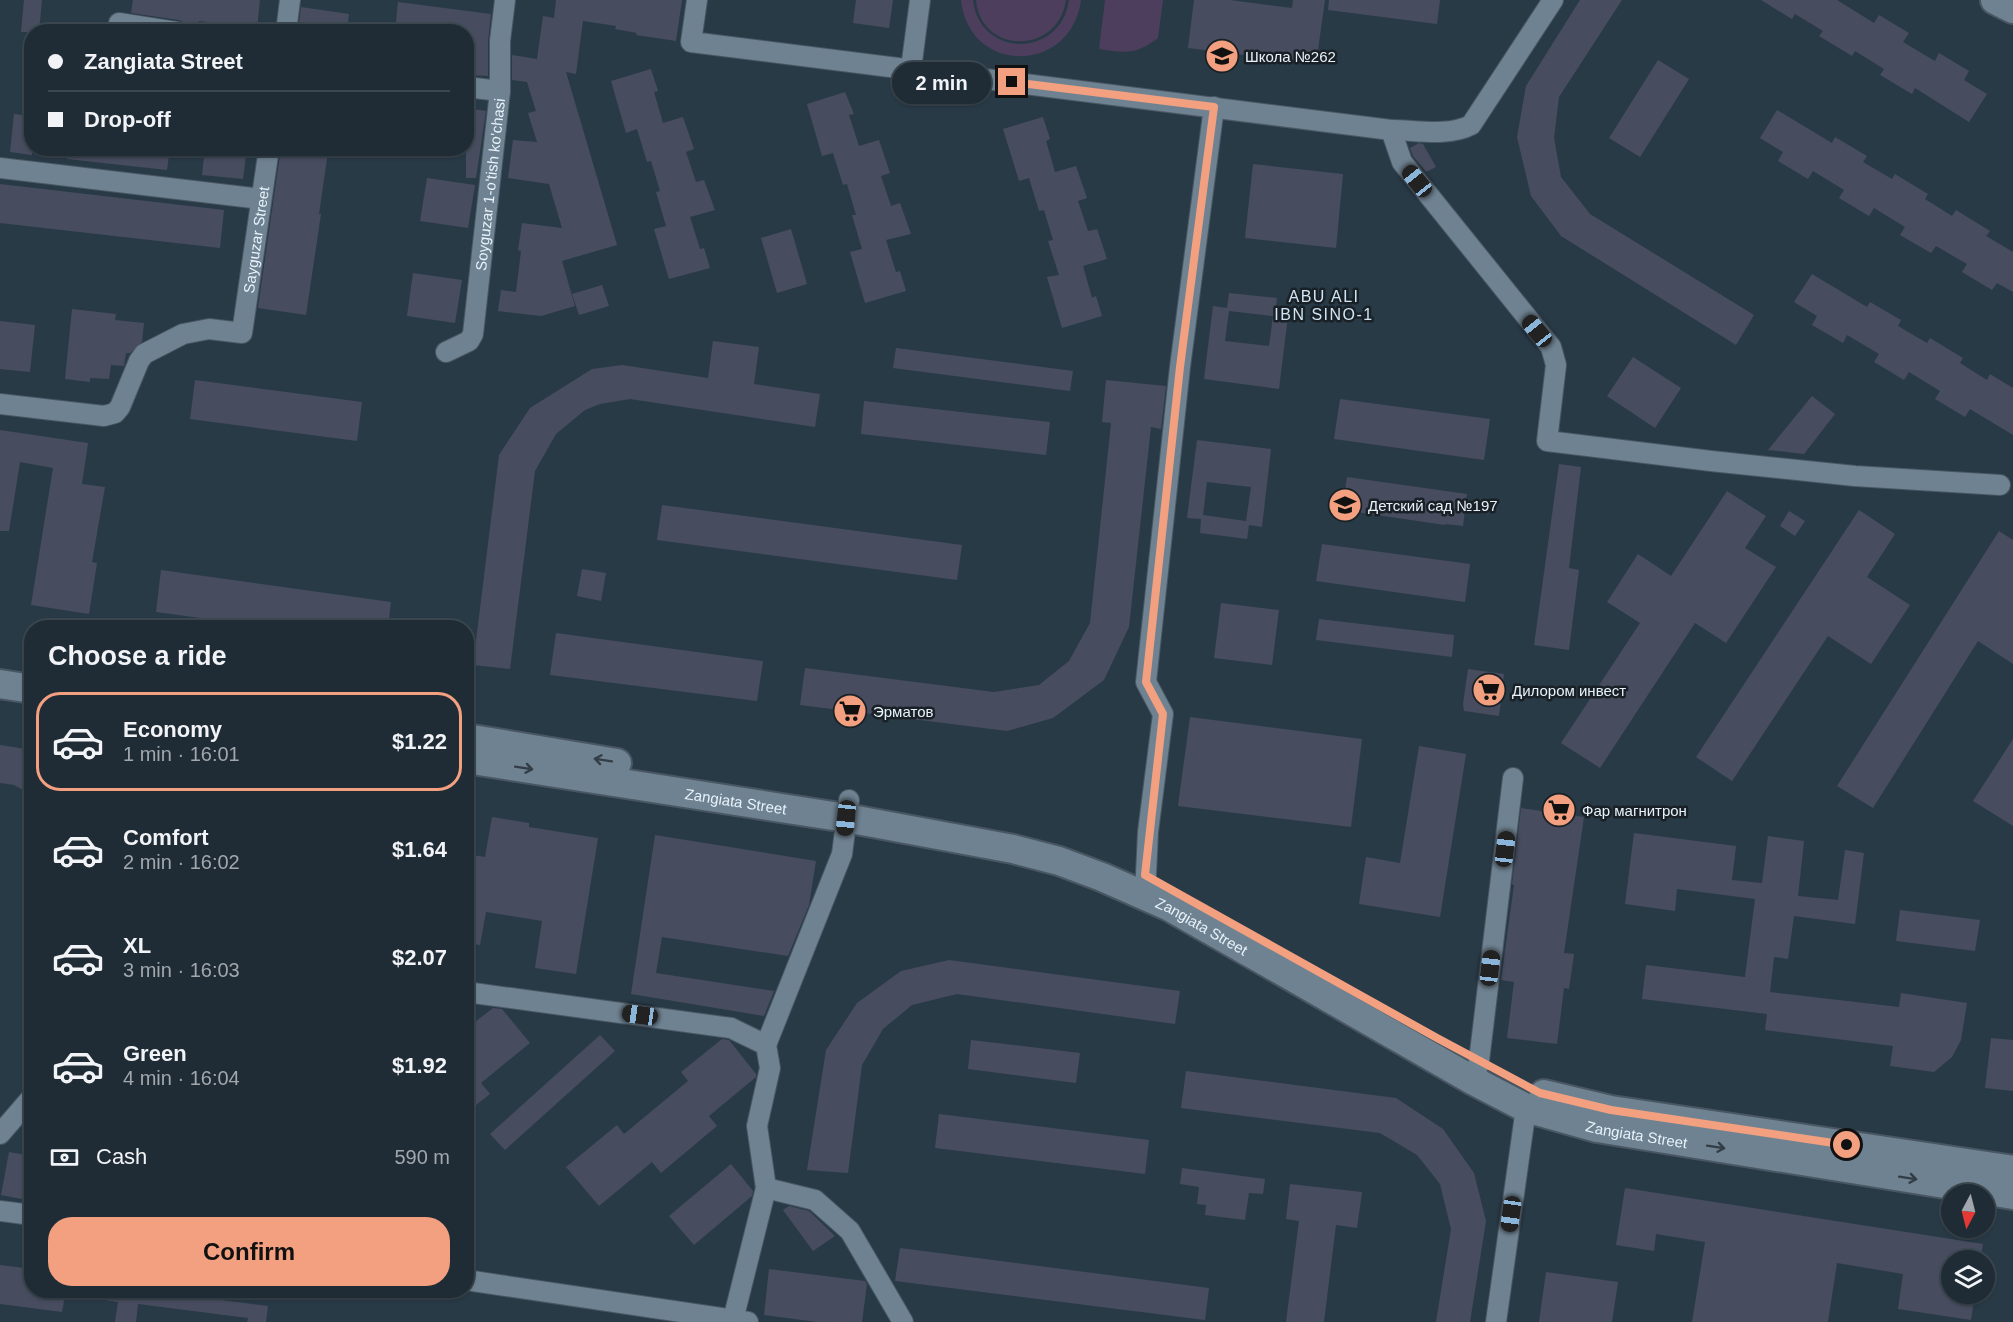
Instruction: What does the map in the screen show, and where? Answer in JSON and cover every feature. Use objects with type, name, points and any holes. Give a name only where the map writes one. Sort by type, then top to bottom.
[{"type":"main road","points":[[1995,0],[2013,9]]},
{"type":"main road","points":[[0,665],[24,669]]},
{"type":"main road","points":[[0,684],[24,688]]},
{"type":"main road","name":"Zangiata Street","points":[[474,739],[848,809]]},
{"type":"main road","name":"Zangiata Street","points":[[474,760],[1013,831],[1090,853],[1476,1071],[1526,1108],[1597,1128],[2013,1195]]},
{"type":"main road","name":"Zangiata Street","points":[[1476,1071],[1540,1093],[1611,1110],[2013,1170]]},
{"type":"street","points":[[287,24],[290,0]]},
{"type":"street","name":"Soyguzar 1-o'tish ko'chasi","points":[[446,352],[469,341],[473,334],[500,91],[500,41],[505,0]]},
{"type":"street","points":[[697,0],[691,42],[1391,130],[1445,131],[1461,130],[1471,124],[1553,0]]},
{"type":"street","points":[[911,69],[920,0]]},
{"type":"street","points":[[119,23],[125,24]]},
{"type":"street","points":[[474,88],[500,91]]},
{"type":"street","points":[[1145,885],[1163,714],[1146,682],[1180,367],[1214,107]]},
{"type":"street","points":[[1391,130],[1402,162],[1551,347],[1556,366],[1547,441],[1844,474],[2000,485]]},
{"type":"street","name":"Sayguzar Street","points":[[0,404],[104,416],[115,413],[120,407],[144,354],[183,334],[209,329],[242,333],[268,156]]},
{"type":"street","points":[[0,168],[261,199]]},
{"type":"street","points":[[1476,1071],[1513,778]]},
{"type":"street","points":[[474,1281],[740,1321],[766,1188],[757,1126],[770,1068],[766,1046],[842,854],[848,809]]},
{"type":"street","points":[[474,993],[731,1028],[766,1046]]},
{"type":"street","points":[[0,1134],[24,1106]]},
{"type":"street","points":[[1496,1322],[1526,1108]]},
{"type":"street","points":[[766,1188],[815,1200],[850,1231],[903,1322]]},
{"type":"street","points":[[0,1210],[24,1214]]},
{"type":"shaded area","points":[[961,0],[973,0],[979,19],[989,33],[1004,41],[1020,44],[1037,41],[1051,33],[1063,19],[1069,0],[1081,0],[1073,25],[1059,42],[1041,53],[1020,56],[1000,53],[982,42],[968,25]]},
{"type":"shaded area","points":[[976,0],[1066,0],[1060,18],[1049,31],[1035,39],[1020,41],[1005,39],[991,31],[981,18]]},
{"type":"shaded area","points":[[1105,0],[1163,0],[1158,38],[1137,50],[1099,49]]},
{"type":"building","points":[[24,0],[42,0],[40,24],[24,24],[24,32],[21,32]]},
{"type":"building","points":[[133,0],[260,0],[257,24],[199,21],[198,24],[186,24],[179,20],[131,13]]},
{"type":"building","points":[[556,0],[682,0],[676,41],[636,35],[637,33],[615,29],[616,26],[583,21],[576,74],[566,72],[617,245],[562,261],[575,306],[541,316],[498,311],[501,290],[516,292],[522,223],[562,228],[549,184],[508,178],[513,140],[537,142],[528,113],[536,111],[527,82],[512,80],[512,55],[537,59],[543,16],[554,18]]},
{"type":"building","points":[[856,0],[893,0],[889,28],[853,23]]},
{"type":"building","points":[[1194,0],[1230,0],[1292,8],[1293,0],[1325,0],[1316,64],[1188,48]]},
{"type":"building","points":[[1329,0],[1440,0],[1437,24],[1328,10]]},
{"type":"building","points":[[1580,0],[1622,0],[1559,97],[1554,138],[1561,177],[1590,214],[1754,315],[1736,345],[1561,236],[1531,196],[1517,137],[1526,86]]},
{"type":"building","points":[[1761,0],[1837,0],[1874,23],[1879,15],[1909,33],[1903,42],[1935,61],[1939,53],[1969,71],[1964,80],[1987,94],[1969,122],[1915,88],[1912,94],[1880,75],[1884,69],[1855,51],[1852,56],[1819,36],[1823,31],[1795,14],[1792,19]]},
{"type":"building","points":[[398,2],[491,14],[488,76],[474,75],[474,24],[396,24]]},
{"type":"building","points":[[301,7],[349,14],[348,24],[299,24]]},
{"type":"building","points":[[1658,60],[1689,79],[1640,157],[1609,138]]},
{"type":"building","points":[[651,69],[658,91],[654,92],[663,123],[683,117],[694,149],[686,152],[696,182],[704,180],[715,210],[690,217],[700,249],[704,248],[710,268],[669,279],[654,229],[666,226],[656,192],[660,191],[651,161],[647,162],[637,129],[626,133],[611,81]]},
{"type":"building","points":[[845,92],[854,114],[849,115],[859,146],[879,140],[890,173],[881,176],[891,206],[900,203],[911,234],[886,240],[896,272],[900,271],[906,291],[865,303],[850,252],[862,249],[852,215],[856,215],[847,184],[843,185],[833,153],[822,156],[807,104]]},
{"type":"building","points":[[474,109],[486,111],[476,178],[466,178],[466,156],[474,156]]},
{"type":"building","points":[[1777,110],[1832,143],[1835,137],[1867,156],[1863,162],[1892,179],[1895,174],[1928,194],[1925,199],[1952,216],[1956,210],[1990,231],[1986,236],[2013,252],[2013,292],[1997,283],[1992,290],[1962,272],[1967,264],[1936,246],[1931,253],[1900,235],[1905,227],[1874,208],[1869,216],[1839,198],[1844,190],[1813,171],[1808,179],[1778,161],[1783,152],[1760,138]]},
{"type":"building","points":[[14,114],[24,115],[24,154],[10,152]]},
{"type":"building","points":[[1043,117],[1050,139],[1046,141],[1055,172],[1076,166],[1087,198],[1078,201],[1088,231],[1097,229],[1107,259],[1083,266],[1092,298],[1096,296],[1102,316],[1062,328],[1047,277],[1059,275],[1048,241],[1053,240],[1044,210],[1039,211],[1029,178],[1019,181],[1003,129]]},
{"type":"building","points":[[1419,143],[1423,144],[1436,167],[1426,172],[1413,156],[1410,148]]},
{"type":"building","points":[[67,156],[169,156],[167,170],[67,159]]},
{"type":"building","points":[[204,156],[246,156],[243,179],[202,175]]},
{"type":"building","points":[[280,156],[327,156],[306,315],[258,308]]},
{"type":"building","points":[[1253,164],[1343,174],[1336,248],[1245,238]]},
{"type":"building","points":[[427,178],[475,185],[468,228],[420,221]]},
{"type":"building","points":[[0,184],[224,210],[220,248],[0,223]]},
{"type":"building","points":[[791,229],[807,284],[777,293],[761,238]]},
{"type":"building","points":[[413,273],[462,280],[455,323],[407,316]]},
{"type":"building","points":[[1812,274],[1867,307],[1870,302],[1901,320],[1898,326],[1927,343],[1930,338],[1963,358],[1960,363],[1987,380],[1990,374],[2013,388],[2013,435],[1970,409],[1965,417],[1935,399],[1940,391],[1909,372],[1904,380],[1874,362],[1879,354],[1847,335],[1843,343],[1812,325],[1817,316],[1794,302]]},
{"type":"building","points":[[602,285],[609,306],[579,315],[572,294]]},
{"type":"building","points":[[1229,293],[1277,298],[1275,314],[1288,316],[1279,389],[1204,379],[1213,306],[1227,308]],"holes":[[[1229,311],[1273,316],[1269,346],[1225,341]]]},
{"type":"building","points":[[72,309],[116,314],[115,320],[144,323],[142,342],[130,353],[126,353],[124,366],[111,365],[109,379],[90,378],[90,382],[65,379]]},
{"type":"building","points":[[0,321],[35,325],[30,372],[0,369]]},
{"type":"building","points":[[713,341],[759,347],[754,384],[820,394],[815,427],[630,399],[600,404],[585,410],[556,434],[535,471],[510,669],[474,665],[499,455],[530,408],[592,369],[622,365],[708,378]]},
{"type":"building","points":[[896,348],[1073,371],[1070,391],[893,368]]},
{"type":"building","points":[[1633,357],[1681,388],[1655,428],[1607,396]]},
{"type":"building","points":[[195,380],[362,402],[357,441],[190,419]]},
{"type":"building","points":[[1106,380],[1166,386],[1161,429],[1151,427],[1129,627],[1104,680],[1053,718],[1007,731],[800,705],[805,668],[994,692],[1039,685],[1069,661],[1090,623],[1111,423],[1102,422]]},
{"type":"building","points":[[1812,396],[1835,414],[1804,454],[1768,450]]},
{"type":"building","points":[[1340,399],[1490,419],[1484,460],[1334,439]]},
{"type":"building","points":[[864,401],[1050,422],[1046,455],[861,434]]},
{"type":"building","points":[[0,430],[88,443],[82,484],[105,487],[92,562],[97,563],[89,614],[31,605],[53,468],[20,462],[9,531],[0,531]]},
{"type":"building","points":[[1197,440],[1271,449],[1262,527],[1249,525],[1247,539],[1200,533],[1201,519],[1187,518]],"holes":[[[1207,482],[1251,487],[1246,521],[1203,515]]]},
{"type":"building","points":[[1559,464],[1581,467],[1569,568],[1579,570],[1569,650],[1534,645]]},
{"type":"building","points":[[1347,477],[1467,494],[1463,526],[1342,510]]},
{"type":"building","points":[[1727,491],[1766,516],[1745,548],[1776,567],[1726,643],[1695,623],[1600,768],[1561,743],[1640,623],[1607,602],[1638,554],[1671,576]]},
{"type":"building","points":[[662,505],[962,545],[957,580],[657,540]]},
{"type":"building","points":[[1859,510],[1895,534],[1867,577],[1910,605],[1871,664],[1828,636],[1732,781],[1696,757]]},
{"type":"building","points":[[1789,511],[1805,521],[1795,536],[1780,526]]},
{"type":"building","points":[[1999,531],[2013,540],[2013,664],[1978,641],[1873,808],[1837,786]]},
{"type":"building","points":[[1322,544],[1470,564],[1465,602],[1316,581]]},
{"type":"building","points":[[582,569],[606,573],[601,601],[577,596]]},
{"type":"building","points":[[161,570],[391,602],[389,620],[216,620],[156,612]]},
{"type":"building","points":[[1221,603],[1279,610],[1272,665],[1214,658]]},
{"type":"building","points":[[1319,619],[1454,635],[1452,657],[1316,640]]},
{"type":"building","points":[[556,633],[763,661],[757,701],[550,675]]},
{"type":"building","points":[[1468,669],[1504,674],[1499,716],[1464,711]]},
{"type":"building","points":[[1190,717],[1362,739],[1351,827],[1178,806]]},
{"type":"building","points":[[2013,739],[2013,826],[1973,801]]},
{"type":"building","points":[[0,745],[24,749],[24,791],[14,785],[0,783]]},
{"type":"building","points":[[1419,746],[1466,754],[1440,917],[1359,904],[1366,857],[1400,863]]},
{"type":"building","points":[[1521,808],[1584,817],[1564,953],[1574,954],[1569,989],[1564,988],[1557,1044],[1507,1038],[1514,982],[1501,980],[1514,885],[1512,884]]},
{"type":"building","points":[[492,817],[529,823],[529,827],[598,838],[576,974],[535,968],[542,921],[486,912],[480,945],[474,944],[474,855],[485,857]]},
{"type":"building","points":[[1634,833],[1736,846],[1732,880],[1762,883],[1768,836],[1804,841],[1798,896],[1838,900],[1845,850],[1864,853],[1855,924],[1794,916],[1788,959],[1774,957],[1770,992],[1899,1007],[1901,993],[1967,1003],[1961,1040],[1952,1057],[1934,1072],[1890,1066],[1893,1046],[1765,1030],[1767,1014],[1642,999],[1646,965],[1745,977],[1755,899],[1677,889],[1675,911],[1625,904]]},
{"type":"building","points":[[655,835],[816,861],[809,905],[788,956],[662,937],[656,973],[774,991],[764,1016],[631,994]]},
{"type":"building","points":[[1900,910],[1980,920],[1975,951],[1896,941]]},
{"type":"building","points":[[949,960],[1180,991],[1175,1024],[957,994],[912,1005],[883,1029],[862,1065],[848,1173],[807,1170],[826,1050],[857,1003],[901,971]]},
{"type":"building","points":[[493,1008],[502,1009],[530,1043],[481,1083],[490,1094],[474,1107],[474,1023]]},
{"type":"building","points":[[600,1035],[615,1051],[505,1150],[490,1134]]},
{"type":"building","points":[[1991,1038],[2013,1040],[2013,1091],[1985,1088]]},
{"type":"building","points":[[722,1039],[729,1040],[756,1077],[709,1116],[717,1126],[661,1173],[652,1162],[599,1206],[566,1167],[617,1125],[624,1134],[688,1081],[681,1072]]},
{"type":"building","points":[[971,1040],[1080,1053],[1076,1083],[968,1069]]},
{"type":"building","points":[[1186,1071],[1396,1098],[1443,1129],[1474,1173],[1486,1221],[1470,1322],[1436,1322],[1451,1229],[1440,1184],[1417,1155],[1380,1133],[1181,1108]]},
{"type":"building","points":[[939,1114],[1149,1140],[1145,1174],[935,1148]]},
{"type":"building","points":[[9,1152],[24,1155],[24,1199],[1,1195]]},
{"type":"building","points":[[731,1164],[753,1191],[752,1196],[694,1245],[669,1216]]},
{"type":"building","points":[[1182,1168],[1265,1179],[1263,1194],[1249,1193],[1245,1220],[1205,1215],[1206,1205],[1197,1204],[1199,1187],[1180,1184]]},
{"type":"building","points":[[1290,1184],[1362,1192],[1357,1228],[1336,1225],[1324,1322],[1286,1322],[1299,1221],[1286,1219]]},
{"type":"building","points":[[1625,1188],[1983,1244],[1982,1250],[1941,1250],[1941,1304],[1973,1304],[1971,1320],[1898,1309],[1903,1274],[1837,1263],[1828,1322],[1692,1322],[1705,1242],[1656,1234],[1654,1251],[1616,1245]]},
{"type":"building","points":[[789,1206],[809,1211],[835,1236],[813,1251],[783,1210]]},
{"type":"building","points":[[900,1248],[1209,1288],[1205,1320],[895,1281]]},
{"type":"building","points":[[0,1265],[24,1268],[24,1298],[65,1298],[62,1312],[0,1304]]},
{"type":"building","points":[[769,1269],[865,1281],[867,1284],[862,1322],[817,1322],[764,1315]]},
{"type":"building","points":[[1546,1272],[1618,1282],[1612,1322],[1539,1322]]},
{"type":"building","points":[[104,1298],[206,1298],[268,1306],[266,1322],[247,1322],[248,1318],[138,1304],[136,1322],[115,1322],[118,1302],[104,1300]]},
{"type":"place","name":"Школа №262","points":[[1222,56]]},
{"type":"place","name":"Детский сад №197","points":[[1345,505]]},
{"type":"place","name":"Дилором инвест","points":[[1489,690]]},
{"type":"place","name":"Эрматов","points":[[850,711]]},
{"type":"place","name":"Фар магнитрон","points":[[1559,810]]},
{"type":"district","name":"ABU ALI IBN SINO-1","points":[[1324,305]]},
{"type":"route","points":[[1012,82],[1214,107],[1180,367],[1146,682],[1163,714],[1145,875],[1271,947],[1540,1093],[1611,1110],[1847,1145]]}]
